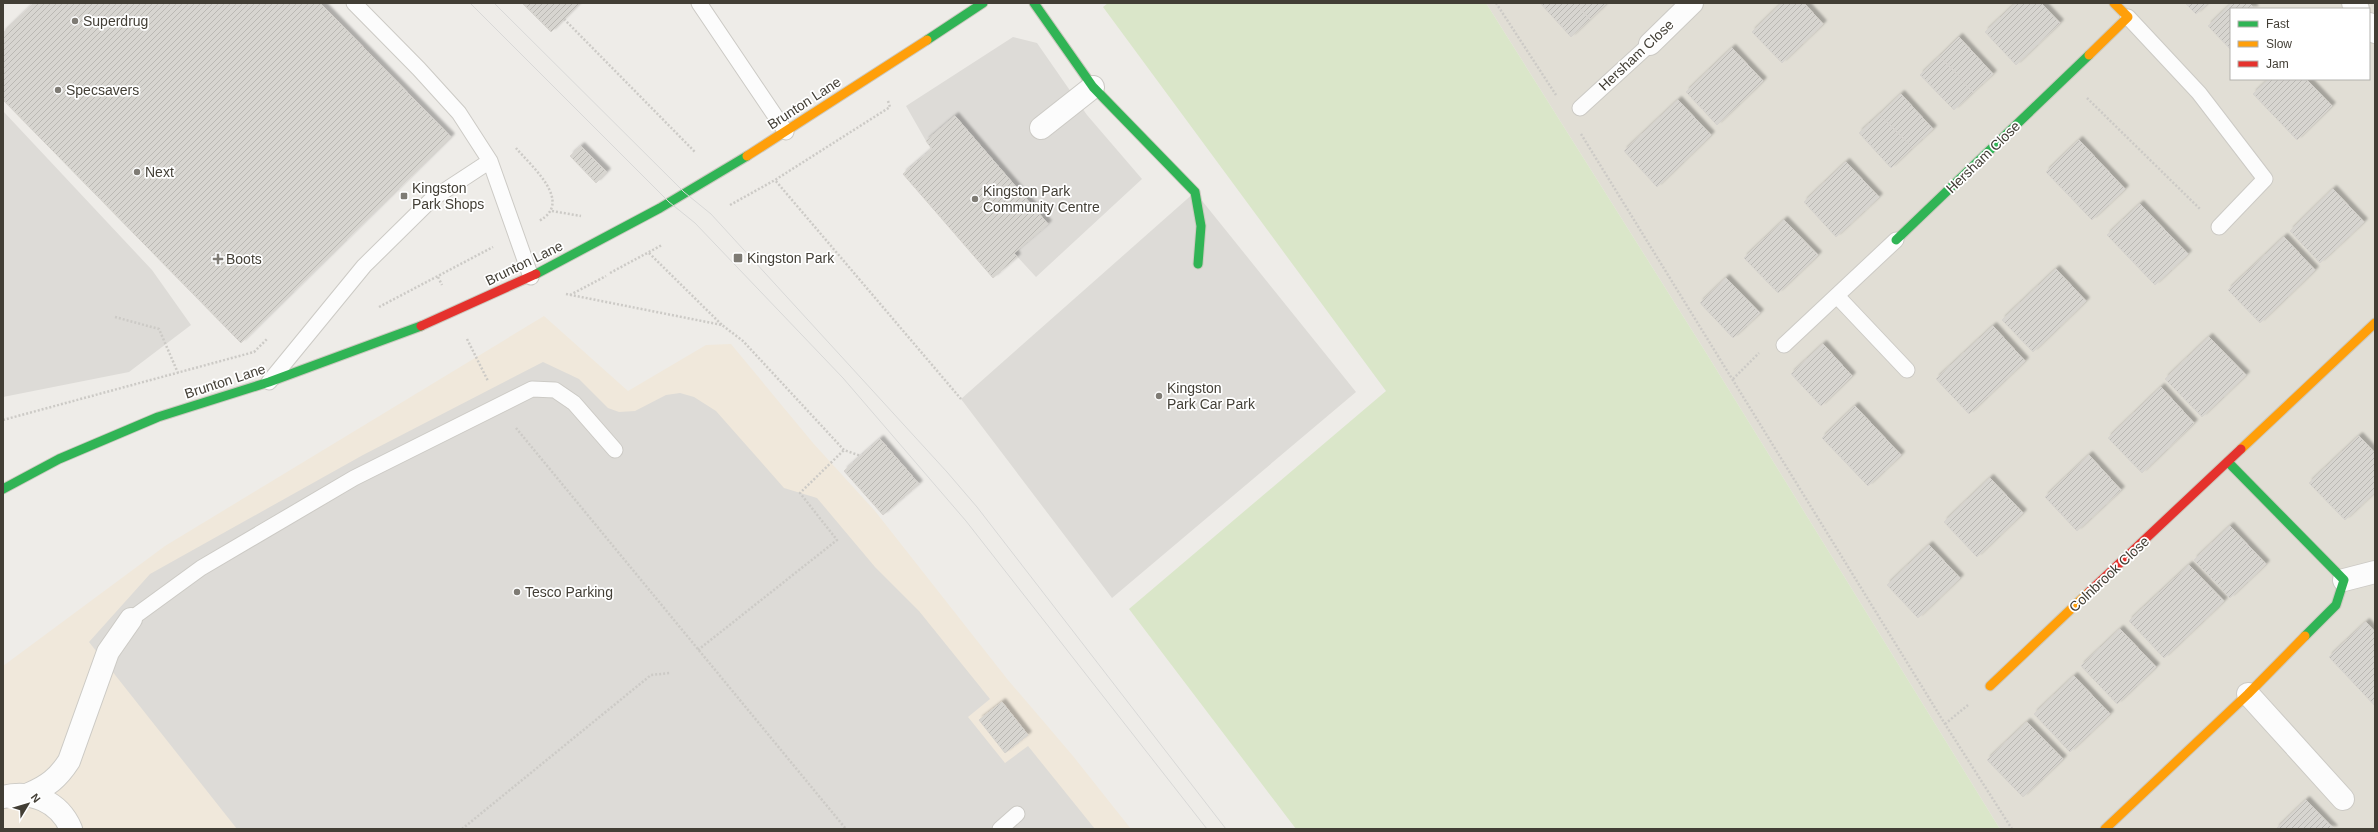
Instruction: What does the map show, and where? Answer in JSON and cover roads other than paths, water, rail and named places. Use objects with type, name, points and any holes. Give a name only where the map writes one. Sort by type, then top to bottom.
[{"type":"street","name":"Brunton Lane","points":[[3,489],[38,468],[159,417],[268,382],[454,312],[532,277],[607,238],[786,132],[983,3]]},
{"type":"street","points":[[1034,3],[1093,87],[1195,192],[1201,226],[1198,264]]},
{"type":"street","name":"Hersham Close","points":[[1650,44],[1692,3]]},
{"type":"street","points":[[2114,3],[2128,17]]},
{"type":"street","name":"Hersham Close","points":[[1896,240],[2128,17]]},
{"type":"street","points":[[1041,128],[1093,87]]},
{"type":"street","name":"Colnbrook Close","points":[[1990,686],[2375,323]]},
{"type":"street","points":[[2228,462],[2344,580]]},
{"type":"street","name":"Brunton Lane","points":[[17,472],[38,468]]},
{"type":"street","points":[[2344,580],[2375,572]]},
{"type":"street","points":[[2105,829],[2248,694],[2336,605],[2344,580]]},
{"type":"street","points":[[12,793],[49,785],[59,776],[69,761],[108,652],[131,618]]},
{"type":"street","points":[[2248,694],[2343,799]]},
{"type":"street","points":[[12,793],[54,806],[72,827]]},
{"type":"lane","points":[[354,3],[419,69],[459,113],[490,161],[532,277]]},
{"type":"lane","points":[[699,3],[786,132]]},
{"type":"lane","points":[[2128,17],[2199,93],[2265,179],[2219,227]]},
{"type":"lane","name":"Hersham Close","points":[[1580,108],[1650,44]]},
{"type":"lane","points":[[268,382],[364,266],[432,199],[490,161]]},
{"type":"lane","name":"Hersham Close","points":[[1784,345],[1896,240]]},
{"type":"lane","points":[[1837,296],[1907,370]]},
{"type":"lane","points":[[131,618],[201,568],[354,478],[499,404],[532,389],[555,390],[574,403],[615,450]]},
{"type":"lane","points":[[1000,829],[1017,814]]},
{"type":"tram line","points":[[470,3],[669,202],[695,223],[843,378],[966,521],[1207,829]]},
{"type":"tram line","points":[[494,3],[684,192],[711,214],[947,472],[977,507],[1226,829]]},
{"type":"place","name":"Superdrug","points":[[75,21]]},
{"type":"place","name":"Specsavers","points":[[58,90]]},
{"type":"place","name":"Next","points":[[137,172]]},
{"type":"place","name":"Kingston Park Shops","points":[[404,196]]},
{"type":"place","name":"Kingston Park Community Centre","points":[[975,199]]},
{"type":"place","name":"Kingston Park","points":[[738,258]]},
{"type":"place","name":"Boots","points":[[218,259]]},
{"type":"place","name":"Kingston Park Car Park","points":[[1159,396]]},
{"type":"place","name":"Tesco Parking","points":[[517,592]]}]
